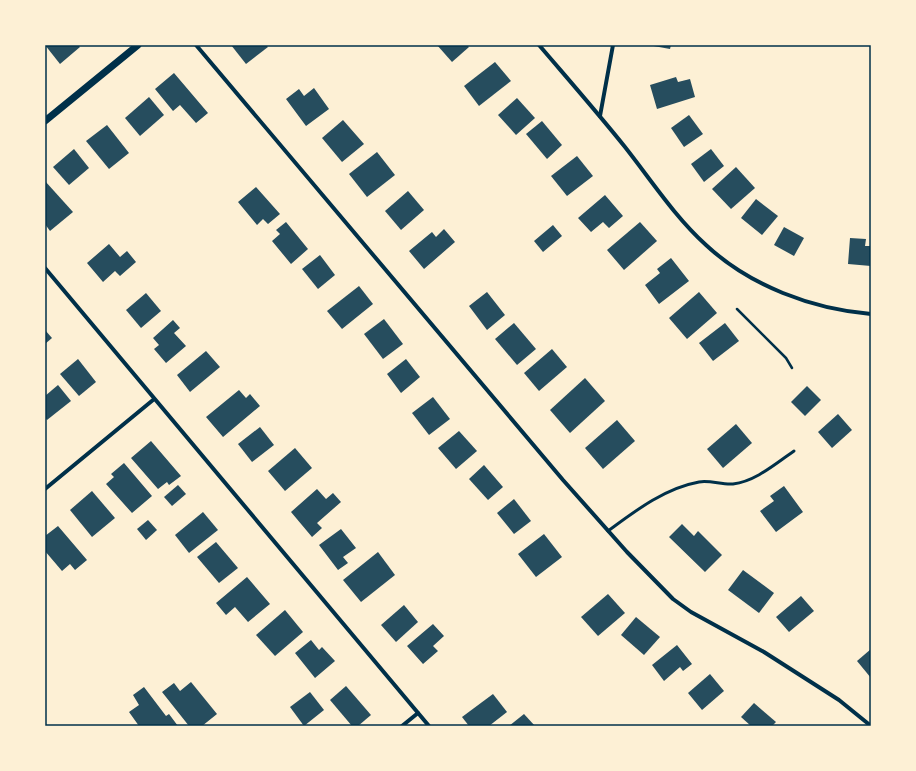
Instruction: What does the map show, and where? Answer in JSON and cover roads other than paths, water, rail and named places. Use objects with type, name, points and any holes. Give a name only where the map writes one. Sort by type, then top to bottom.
[{"type":"street","points":[[45,121],[138,45]]},
{"type":"street","points":[[196,45],[562,480],[673,599],[691,612],[764,652],[839,700],[871,726]]},
{"type":"street","points":[[539,45],[600,116],[686,224],[706,245],[726,262],[756,280],[787,295],[829,308],[871,314]]},
{"type":"street","points":[[600,116],[613,45]]},
{"type":"street","points":[[45,268],[153,400],[429,726]]},
{"type":"street","points":[[45,488],[153,400]]},
{"type":"street","points":[[402,726],[418,713]]},
{"type":"lane","points":[[608,531],[640,507],[666,494],[700,482],[731,484],[748,481],[769,469],[794,451]]}]
